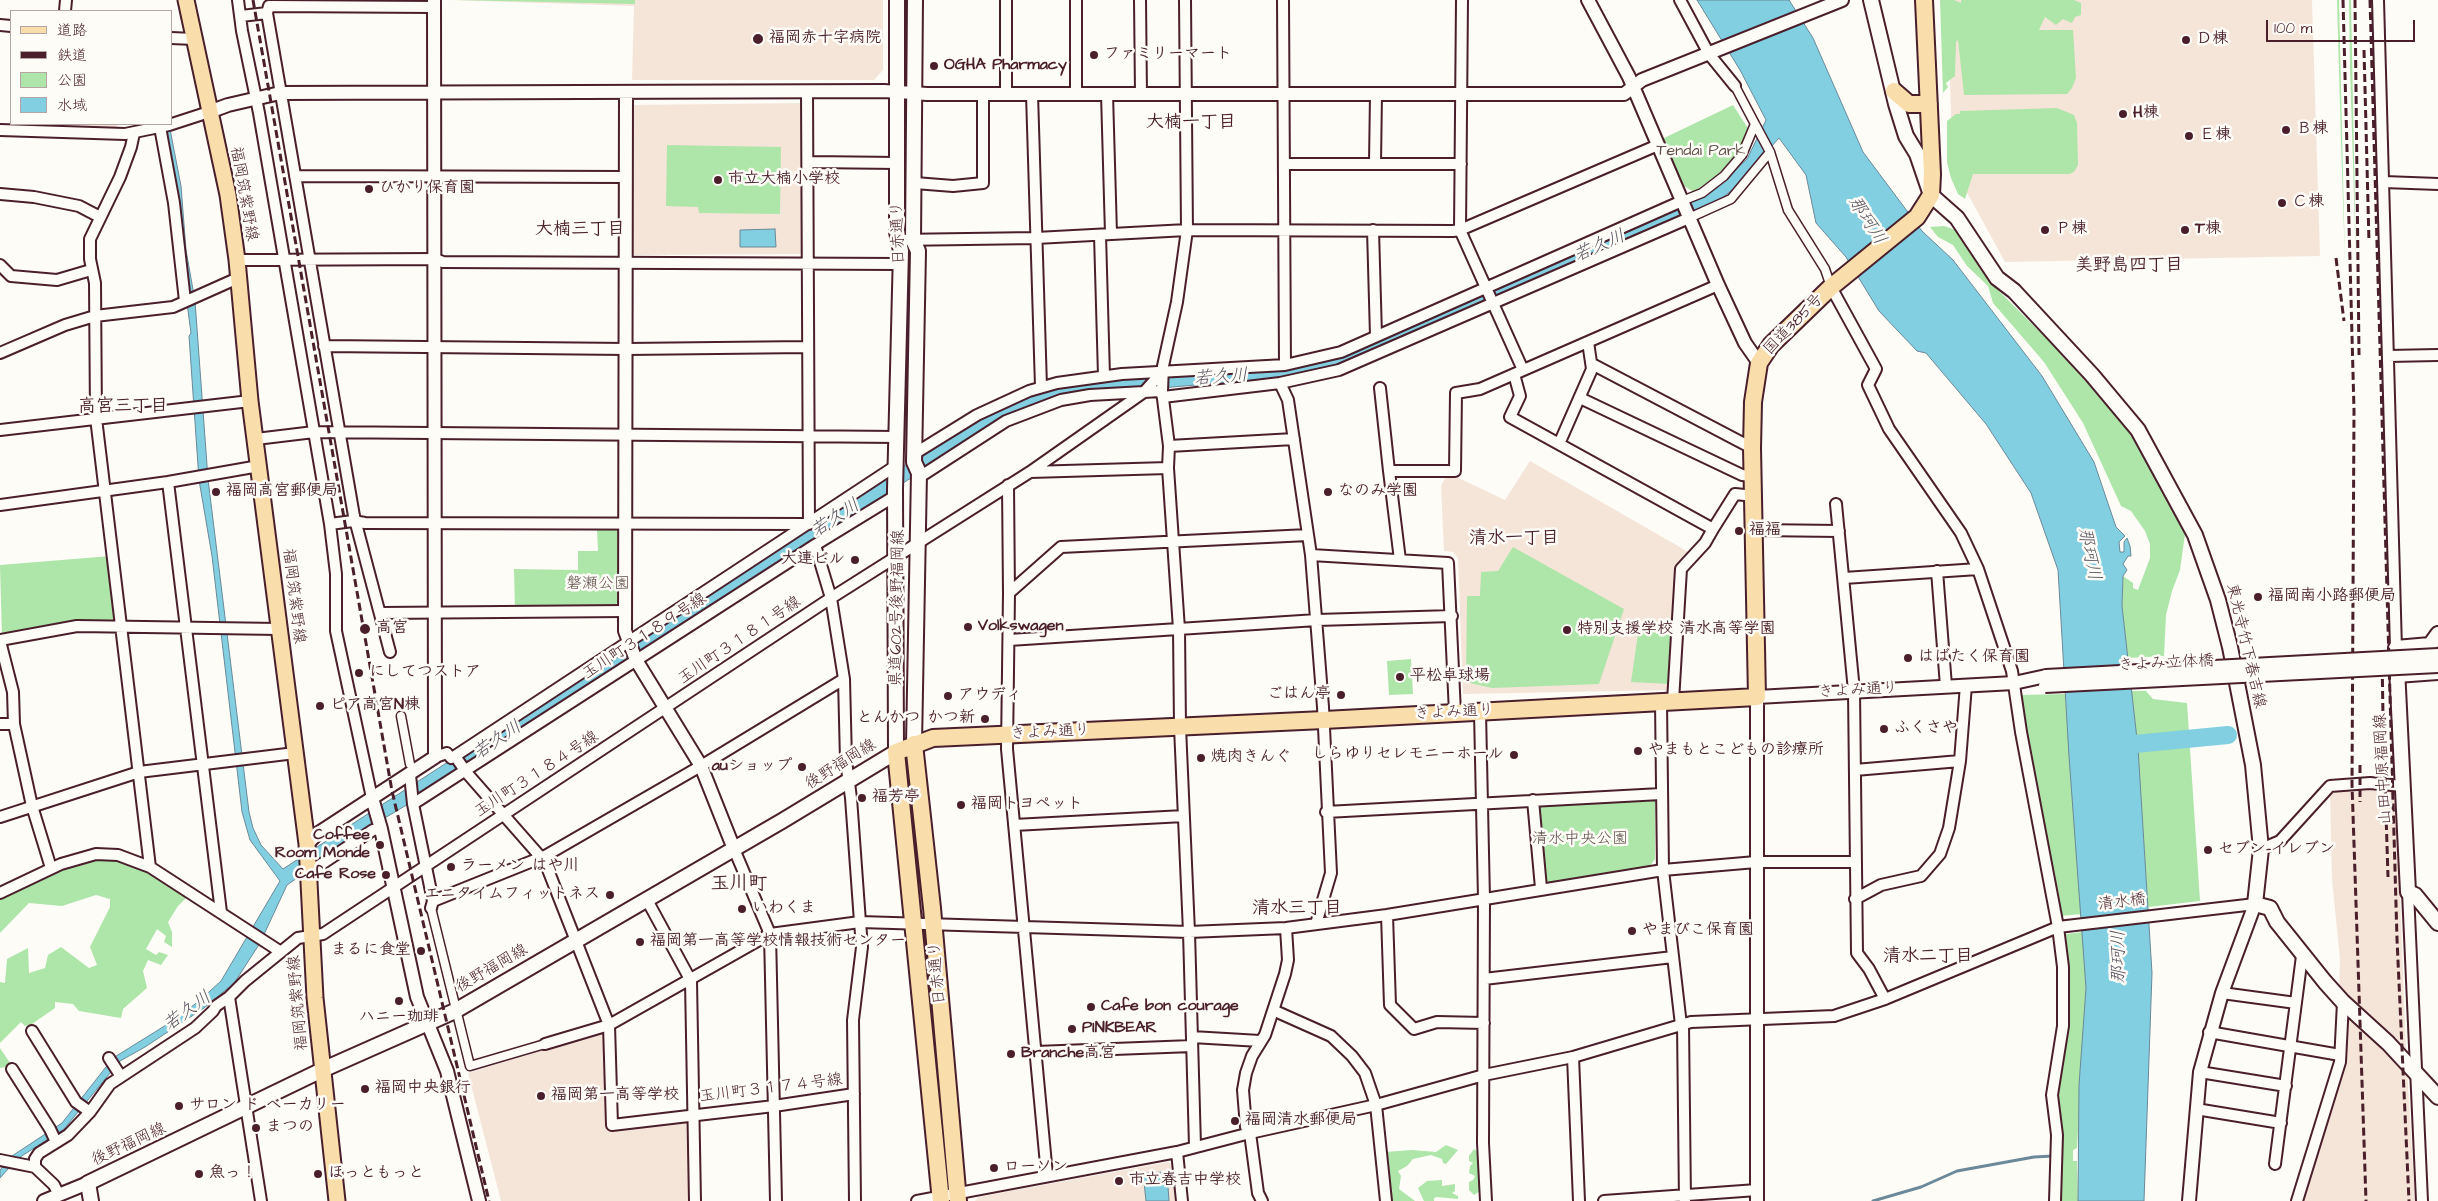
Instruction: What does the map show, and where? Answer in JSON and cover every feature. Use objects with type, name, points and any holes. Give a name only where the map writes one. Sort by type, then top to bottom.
[{"type":"highway","name":"国道385号","points":[[1757,697],[1752,448],[1753,402],[1759,364],[1771,345],[1836,283],[1922,211],[1931,195],[1932,174],[1924,0]]},
{"type":"highway","points":[[1894,92],[1909,104],[1929,104]]},
{"type":"highway","name":"きよみ通り","points":[[896,752],[933,738],[1757,697]]},
{"type":"highway","name":"日赤通り","points":[[914,744],[933,923],[958,1197]]},
{"type":"highway","name":"日赤通り","points":[[896,752],[940,1198]]},
{"type":"main road","name":"福岡筑紫野線","points":[[186,0],[228,195],[237,260],[250,401],[307,862],[322,1070],[337,1201]]},
{"type":"main road","name":"日赤通り","points":[[897,0],[896,92],[898,110],[898,240],[900,264],[897,465]]},
{"type":"main road","name":"日赤通り","points":[[915,0],[915,183],[913,240],[918,251],[916,467]]},
{"type":"main road","points":[[1871,0],[1906,136],[1917,154],[1931,195]]},
{"type":"main road","name":"東光寺竹下春吉線","points":[[1931,195],[1958,218],[1997,278],[2014,291],[2092,375],[2138,430],[2195,535],[2218,600],[2230,647],[2253,765],[2261,848],[2255,904]]},
{"type":"main road","name":"県道602号後野福岡線","points":[[896,752],[897,558],[895,492],[897,465]]},
{"type":"main road","name":"県道602号後野福岡線","points":[[914,744],[917,544],[916,467]]},
{"type":"main road","points":[[2396,648],[2436,645]]},
{"type":"main road","name":"山田中原福岡線","points":[[2396,648],[2408,892]]},
{"type":"main road","name":"後野福岡線","points":[[88,1183],[322,1070],[455,1010],[849,782],[896,752]]},
{"type":"main road","points":[[2408,892],[2415,895],[2438,923]]},
{"type":"main road","points":[[2255,904],[2270,908],[2277,922],[2302,956],[2343,1002],[2388,1042],[2415,1074],[2438,1097]]},
{"type":"main road","points":[[88,1183],[91,1201]]},
{"type":"street","points":[[238,0],[330,524],[336,574],[336,631],[381,827],[416,997],[447,1071],[479,1201]]},
{"type":"street","points":[[1006,0],[1006,94]]},
{"type":"street","points":[[1076,0],[1076,94]]},
{"type":"street","points":[[1140,0],[1141,94]]},
{"type":"street","points":[[1185,0],[1187,230],[1177,302],[1162,373],[1169,446],[1168,468],[1179,629],[1180,727],[1190,932],[1195,1146]]},
{"type":"street","points":[[1283,0],[1285,365]]},
{"type":"street","points":[[1462,0],[1460,230],[1494,304],[1519,372],[1520,396],[1510,417],[1714,529]]},
{"type":"street","points":[[1588,0],[1632,87],[1745,343],[1759,364]]},
{"type":"street","points":[[1680,0],[1735,86],[1769,150],[1788,210],[1824,269],[1836,283],[1876,369],[1868,385],[1889,429],[1961,533],[1978,569],[2009,659],[2063,926],[2063,1007],[2052,1095],[2057,1136],[2055,1201]]},
{"type":"street","points":[[172,124],[255,98],[280,93],[1624,94],[1642,80],[1842,0]]},
{"type":"street","points":[[2378,0],[2396,648]]},
{"type":"street","points":[[390,653],[354,516],[280,93],[267,12],[270,6],[434,3],[435,757]]},
{"type":"street","points":[[241,16],[267,12]]},
{"type":"street","points":[[172,38],[194,39]]},
{"type":"street","points":[[626,92],[627,523],[625,631],[636,660],[701,766],[770,934],[776,1201]]},
{"type":"street","points":[[330,524],[357,522],[809,524],[807,347],[809,162],[807,92]]},
{"type":"street","points":[[915,183],[953,186],[983,183],[983,94]]},
{"type":"street","points":[[1032,94],[1042,387]]},
{"type":"street","points":[[1107,94],[1111,234]]},
{"type":"street","points":[[1375,163],[1376,94]]},
{"type":"street","points":[[0,130],[37,128],[134,133],[167,125]]},
{"type":"street","points":[[916,467],[977,415],[1042,387],[1075,379],[1104,376],[1285,365],[1341,352],[1486,286],[1702,193],[1724,176],[1742,155],[1756,125]]},
{"type":"street","points":[[164,126],[189,299]]},
{"type":"street","points":[[134,133],[120,177],[90,240],[95,283],[96,418],[150,867]]},
{"type":"street","points":[[898,240],[1036,238],[1187,230],[1460,230],[1658,145]]},
{"type":"street","points":[[916,467],[1016,416],[1061,400],[1090,395],[1145,391],[1160,391],[1163,394],[1280,383],[1339,370],[1731,199],[1769,150]]},
{"type":"street","points":[[809,162],[898,163]]},
{"type":"street","points":[[1284,164],[1461,164]]},
{"type":"street","points":[[295,176],[626,177]]},
{"type":"street","points":[[2384,182],[2438,184]]},
{"type":"street","points":[[0,194],[34,197],[80,206],[100,217]]},
{"type":"street","points":[[1373,230],[1374,330],[1376,336]]},
{"type":"street","points":[[1100,235],[1104,376]]},
{"type":"street","points":[[237,260],[435,259],[443,262],[808,262],[900,264]]},
{"type":"street","points":[[0,265],[11,276],[57,280],[92,270]]},
{"type":"street","points":[[0,353],[64,325],[95,316],[173,307],[238,278]]},
{"type":"street","points":[[1389,471],[1455,471],[1456,393],[1480,389],[1718,285]]},
{"type":"street","points":[[1559,444],[1592,369],[1588,342]]},
{"type":"street","points":[[324,346],[627,349],[807,347]]},
{"type":"street","points":[[2388,356],[2438,355]]},
{"type":"street","points":[[1592,364],[1752,448]]},
{"type":"street","name":"玉川町３１８１号線","points":[[665,708],[831,598],[897,558],[1030,472],[1145,391],[1162,373]]},
{"type":"street","points":[[1280,383],[1288,400],[1311,555],[1324,720],[1326,812],[1331,873],[1316,924]]},
{"type":"street","points":[[1380,388],[1400,560]]},
{"type":"street","points":[[1580,398],[1742,475],[1753,476]]},
{"type":"street","points":[[0,430],[250,401]]},
{"type":"street","points":[[256,440],[314,432],[340,434],[898,437]]},
{"type":"street","points":[[1169,446],[1294,439]]},
{"type":"street","name":"玉川町３１８９号線","points":[[455,756],[897,465]]},
{"type":"street","points":[[0,505],[168,482],[259,466]]},
{"type":"street","points":[[1030,472],[1168,468]]},
{"type":"street","points":[[168,482],[221,912]]},
{"type":"street","points":[[1008,485],[1007,749],[1048,1175]]},
{"type":"street","name":"玉川町３１８９号線","points":[[413,804],[466,772],[895,492]]},
{"type":"street","points":[[1685,1198],[1682,1025],[1663,870],[1661,794],[1667,702],[1681,569],[1705,543],[1735,494],[1754,496]]},
{"type":"street","points":[[1836,504],[1854,691],[1854,862],[1857,953],[1869,969],[1885,999]]},
{"type":"street","points":[[1755,530],[1839,531]]},
{"type":"street","points":[[1008,593],[1061,547],[1174,540],[1308,535]]},
{"type":"street","points":[[815,545],[831,598],[844,679],[846,762],[862,947],[853,1020],[855,1201]]},
{"type":"street","points":[[1311,555],[1448,563],[1452,616],[1455,713]]},
{"type":"street","points":[[1844,578],[1978,569]]},
{"type":"street","points":[[1937,571],[1946,686]]},
{"type":"street","points":[[381,613],[625,611]]},
{"type":"street","points":[[1008,640],[1317,620],[1452,616]]},
{"type":"street","points":[[51,868],[32,806],[14,724],[13,692],[0,641],[78,626],[223,630],[279,629]]},
{"type":"street","name":"きよみ立体橋","points":[[2046,681],[2436,645]]},
{"type":"street","name":"きよみ立体橋","points":[[2046,681],[2438,666]]},
{"type":"street","points":[[2397,676],[2438,674]]},
{"type":"street","points":[[432,904],[465,886],[543,857],[701,766],[844,679]]},
{"type":"street","name":"きよみ通り","points":[[1757,697],[2046,681]]},
{"type":"street","points":[[1855,899],[1881,885],[1922,876],[1940,854],[1949,828],[1960,761],[1966,685]]},
{"type":"street","points":[[1604,1201],[1757,1195],[1757,697]]},
{"type":"street","name":"玉川町３１８４号線","points":[[35,1167],[35,1158],[39,1153],[55,1141],[68,1135],[119,1074],[195,1028],[213,1012],[216,1006],[298,938],[323,934],[665,708]]},
{"type":"street","points":[[1480,712],[1484,899],[1486,1201]]},
{"type":"street","points":[[401,716],[413,804],[432,904],[455,1010],[470,1066],[609,1025],[690,981],[770,934],[860,922],[1190,932],[1286,928],[1387,915],[1541,888],[1663,870],[1756,862],[1854,862]]},
{"type":"street","points":[[0,724],[14,724]]},
{"type":"street","points":[[0,817],[139,772],[295,753]]},
{"type":"street","points":[[307,862],[317,834],[374,802],[435,757],[447,753],[452,758],[455,756],[466,772],[543,857]]},
{"type":"street","points":[[1854,770],[1960,761]]},
{"type":"street","points":[[2261,848],[2280,841],[2330,786],[2370,783],[2403,786]]},
{"type":"street","points":[[1326,812],[1661,794]]},
{"type":"street","points":[[1533,800],[1541,888]]},
{"type":"street","points":[[1014,825],[1184,816]]},
{"type":"street","points":[[307,862],[381,827]]},
{"type":"street","points":[[0,893],[51,868],[96,854],[108,853],[138,861],[150,867],[281,952]]},
{"type":"street","name":"玉川町３１７４号線","points":[[543,857],[609,1025],[612,1125],[774,1106],[854,1094]]},
{"type":"street","points":[[2408,892],[2422,1201]]},
{"type":"street","points":[[647,900],[690,981],[695,1201]]},
{"type":"street","points":[[2189,1201],[2200,1072],[2222,993],[2255,904]]},
{"type":"street","name":"清水橋","points":[[917,1201],[958,1197],[1048,1175],[1177,1152],[1250,1133],[1376,1105],[1484,1075],[1573,1058],[1682,1025],[1756,1018],[1834,1016],[1885,999],[2063,926],[2178,911],[2255,904]]},
{"type":"street","points":[[1387,915],[1390,1005],[1414,1028],[1437,1022],[1484,1023]]},
{"type":"street","points":[[1262,1201],[1258,1193],[1250,1133],[1246,1127],[1243,1090],[1246,1073],[1275,1011],[1288,960],[1286,928]]},
{"type":"street","points":[[2275,1164],[2292,1047],[2302,956]]},
{"type":"street","points":[[1484,980],[1673,957]]},
{"type":"street","points":[[2222,993],[2296,1003]]},
{"type":"street","points":[[229,997],[248,1107],[261,1201]]},
{"type":"street","points":[[2297,1201],[2340,1062],[2343,1002]]},
{"type":"street","points":[[1275,1011],[1321,1030],[1338,1041],[1365,1073],[1376,1105],[1386,1201]]},
{"type":"street","points":[[32,1031],[76,1102],[89,1111]]},
{"type":"street","points":[[2210,1032],[2340,1055]]},
{"type":"street","points":[[1036,1052],[1192,1041],[1260,1041]]},
{"type":"street","points":[[109,1058],[119,1074]]},
{"type":"street","points":[[1573,1058],[1579,1201]]},
{"type":"street","points":[[12,1069],[50,1129],[55,1141]]},
{"type":"street","points":[[2200,1072],[2286,1086]]},
{"type":"street","points":[[2196,1109],[2281,1123]]},
{"type":"street","points":[[1177,1152],[1182,1201]]},
{"type":"street","points":[[1,1161],[35,1167],[54,1185],[59,1195]]},
{"type":"street","points":[[44,1201],[88,1183]]},
{"type":"shaded area","points":[[265,0],[430,0],[430,4],[266,2]]},
{"type":"shaded area","name":"福岡赤十字病院","points":[[450,0],[883,0],[883,70],[874,80],[632,80],[634,6]]},
{"type":"shaded area","points":[[1947,0],[2312,0],[2320,256],[2005,262],[1953,167]]},
{"type":"shaded area","name":"市立大楠小学校","points":[[802,103],[804,254],[633,255],[634,105]]},
{"type":"shaded area","points":[[117,125],[117,127],[42,126]]},
{"type":"shaded area","name":"特別支援学校 清水高等学園","points":[[1530,461],[1692,554],[1676,570],[1671,690],[1463,694],[1458,558],[1453,552],[1444,551],[1441,486],[1448,473],[1505,500]]},
{"type":"shaded area","points":[[2396,787],[2406,1049],[2415,1201],[2301,1201],[2345,1058],[2345,995],[2339,986],[2340,960],[2332,879],[2330,792]]},
{"type":"shaded area","name":"福岡第一高等学校","points":[[607,1031],[610,1127],[687,1119],[691,1201],[501,1201],[468,1073]]},
{"type":"shaded area","name":"市立春吉中学校","points":[[1168,1162],[1172,1165],[1175,1201],[975,1201],[978,1197]]},
{"type":"green space","points":[[454,0],[635,0],[635,4]]},
{"type":"green space","points":[[1940,0],[1954,0],[1961,3],[1961,0],[2074,0],[2081,3],[2081,15],[2075,17],[2072,23],[2063,19],[2056,25],[2045,17],[2039,30],[2073,30],[2076,78],[2072,88],[2067,94],[1964,95],[1958,40],[1956,42],[1955,76],[1946,83],[1948,87],[1943,93]]},
{"type":"green space","points":[[2337,0],[2339,0],[2345,263],[2341,141]]},
{"type":"green space","points":[[2349,0],[2351,0],[2356,262],[2350,67]]},
{"type":"green space","name":"Tendai Park","points":[[1733,105],[1749,130],[1738,154],[1720,173],[1694,192],[1684,186],[1662,139]]},
{"type":"green space","points":[[2057,108],[2074,115],[2077,123],[2078,165],[2074,172],[2069,174],[1973,174],[1965,199],[1958,194],[1947,162],[1947,121],[1956,114],[1960,114],[1960,111]]},
{"type":"green space","points":[[667,145],[781,147],[780,214],[699,213],[698,207],[666,206]]},
{"type":"green space","points":[[1944,226],[1956,230],[1989,281],[2079,371],[2132,432],[2185,534],[2180,570],[2166,615],[2164,656],[2127,658],[2122,606],[2123,576],[2133,583],[2133,588],[2138,590],[2150,558],[2150,544],[2145,531],[2131,511],[2121,506],[2083,423],[2044,362],[1993,303],[1988,286],[1967,266],[1953,245],[1938,237],[1930,227]]},
{"type":"green space","name":"磐瀬公園","points":[[622,529],[622,595],[613,609],[515,609],[514,569],[578,570],[578,551],[598,551],[597,530]]},
{"type":"green space","points":[[1513,547],[1624,609],[1599,684],[1492,688],[1466,682],[1467,596],[1480,596],[1481,572],[1498,571]]},
{"type":"green space","points":[[111,556],[119,623],[2,638],[0,565]]},
{"type":"green space","points":[[1639,627],[1673,632],[1669,684],[1631,682]]},
{"type":"green space","name":"平松卓球場","points":[[1411,659],[1413,694],[1389,695],[1387,661]]},
{"type":"green space","points":[[2131,691],[2146,691],[2153,699],[2187,703],[2200,901],[2148,907],[2138,748]]},
{"type":"green space","points":[[2065,694],[2082,914],[2060,916],[2020,695]]},
{"type":"green space","name":"清水中央公園","points":[[1655,799],[1655,859],[1649,867],[1544,884],[1537,803]]},
{"type":"green space","points":[[100,860],[120,860],[149,869],[189,895],[178,906],[168,922],[172,932],[172,947],[164,942],[166,936],[157,929],[146,949],[156,955],[159,952],[168,955],[161,965],[148,960],[143,971],[147,988],[123,1009],[121,1018],[79,1011],[73,1004],[55,1002],[55,1008],[32,1024],[25,1026],[21,1022],[0,1043],[0,982],[5,983],[7,959],[28,948],[29,973],[45,968],[48,955],[61,947],[89,968],[97,965],[90,947],[110,907],[110,899],[96,895],[62,906],[29,903],[0,933],[0,896],[56,872]]},
{"type":"green space","points":[[2083,932],[2086,988],[2077,1148],[2073,1150],[2073,1161],[2077,1161],[2078,1201],[2061,1201],[2062,1134],[2057,1092],[2066,1040],[2068,993],[2066,934]]},
{"type":"green space","points":[[0,1048],[12,1066],[0,1068]]},
{"type":"green space","points":[[1446,1145],[1458,1150],[1446,1164],[1443,1163],[1442,1159],[1431,1155],[1413,1159],[1407,1166],[1398,1171],[1401,1176],[1399,1189],[1415,1201],[1391,1201],[1389,1194],[1393,1191],[1389,1189],[1390,1173],[1383,1165],[1385,1152],[1412,1150],[1436,1152]]},
{"type":"green space","points":[[1474,1149],[1479,1153],[1481,1174],[1480,1191],[1474,1195],[1469,1190],[1469,1182],[1475,1176],[1469,1173],[1470,1166],[1473,1163],[1469,1161],[1469,1156]]},
{"type":"green space","points":[[1442,1180],[1442,1186],[1455,1184],[1455,1191],[1452,1193],[1458,1196],[1458,1199],[1437,1197],[1434,1198],[1434,1201],[1424,1201],[1418,1188],[1427,1181]]},
{"type":"water","points":[[1697,0],[1789,0],[1813,38],[1863,152],[1922,231],[1953,260],[2042,376],[2094,462],[2116,527],[2125,536],[2119,542],[2120,552],[2124,552],[2124,542],[2127,538],[2130,546],[2131,556],[2128,556],[2123,564],[2127,570],[2123,576],[2122,606],[2138,748],[2152,973],[2144,1201],[2078,1201],[2079,1085],[2086,988],[2058,570],[2031,493],[1986,424],[1926,353],[1917,351],[1879,311],[1846,257],[1816,223],[1806,175],[1779,138],[1735,188],[1711,206],[1347,363],[1278,378],[1090,394],[1061,399],[937,461],[420,797],[373,825],[287,885],[260,943],[231,988],[228,988],[204,1008],[145,1047],[120,1061],[64,1129],[17,1159],[0,1178],[0,1170],[12,1156],[62,1123],[113,1058],[171,1022],[199,1001],[221,981],[280,881],[250,840],[242,812],[212,556],[199,480],[189,336],[191,333],[164,131],[168,125],[181,186],[186,250],[195,301],[208,479],[249,812],[253,828],[261,845],[283,869],[978,418],[1057,385],[1344,355],[1726,179],[1747,159],[1766,120],[1740,70]]},
{"type":"water","points":[[775,229],[776,247],[740,247],[740,230]]},
{"type":"water","points":[[1167,1172],[1169,1201],[1146,1201],[1143,1173]]},
{"type":"waterway","points":[[2114,746],[2228,735]]},
{"type":"waterway","points":[[1873,1201],[1921,1187],[1957,1171],[2034,1157],[2053,1156]]},
{"type":"railway","points":[[253,0],[392,791],[489,1201]]},
{"type":"railway","points":[[2343,0],[2354,410],[2352,784],[2366,1201]]},
{"type":"railway","points":[[2355,0],[2359,355]]},
{"type":"railway","points":[[2370,0],[2397,939],[2409,1201]]},
{"type":"railway","points":[[2364,50],[2369,242]]},
{"type":"railway","points":[[2336,258],[2344,321]]},
{"type":"railway","points":[[2382,655],[2383,717]]},
{"type":"railway","points":[[2384,750],[2388,877]]},
{"type":"railway","points":[[2360,765],[2360,802]]},
{"type":"place","name":"福岡赤十字病院","points":[[758,39]]},
{"type":"place","name":"Ｄ棟","points":[[2186,40]]},
{"type":"place","name":"ファミリーマート","points":[[1094,55]]},
{"type":"place","name":"OGHA Pharmacy","points":[[934,66]]},
{"type":"place","name":"H棟","points":[[2123,114]]},
{"type":"place","name":"Ｂ棟","points":[[2286,130]]},
{"type":"place","name":"Ｅ棟","points":[[2189,136]]},
{"type":"place","name":"市立大楠小学校","points":[[718,180]]},
{"type":"place","name":"ひかり保育園","points":[[369,189]]},
{"type":"place","name":"Ｃ棟","points":[[2282,203]]},
{"type":"place","name":"Ｐ棟","points":[[2045,230]]},
{"type":"place","name":"T棟","points":[[2185,230]]},
{"type":"place","name":"福岡高宮郵便局","points":[[216,492]]},
{"type":"place","name":"なのみ学園","points":[[1328,492]]},
{"type":"place","name":"福福","points":[[1739,531]]},
{"type":"place","name":"大連ビル","points":[[855,560]]},
{"type":"place","name":"福岡南小路郵便局","points":[[2258,597]]},
{"type":"place","name":"Volkswagen","points":[[968,627]]},
{"type":"place","name":"高宮","points":[[365,629]]},
{"type":"place","name":"特別支援学校 清水高等学園","points":[[1567,630]]},
{"type":"place","name":"はばたく保育園","points":[[1908,658]]},
{"type":"place","name":"にしてつストア","points":[[359,673]]},
{"type":"place","name":"平松卓球場","points":[[1400,677]]},
{"type":"place","name":"ごはん亭","points":[[1341,695]]},
{"type":"place","name":"アウディ","points":[[948,696]]},
{"type":"place","name":"ピア高宮N棟","points":[[320,706]]},
{"type":"place","name":"とんかつ かつ新","points":[[985,719]]},
{"type":"place","name":"ふくさや","points":[[1884,729]]},
{"type":"place","name":"やまもとこどもの診療所","points":[[1638,751]]},
{"type":"place","name":"しらゆりセレモニーホール","points":[[1514,755]]},
{"type":"place","name":"焼肉きんぐ","points":[[1201,758]]},
{"type":"place","name":"auショップ","points":[[802,767]]},
{"type":"place","name":"福芳亭","points":[[862,798]]},
{"type":"place","name":"福岡トヨペット","points":[[961,805]]},
{"type":"place","name":"Coffee Room Monde","points":[[380,845]]},
{"type":"place","name":"セブン-イレブン","points":[[2208,850]]},
{"type":"place","name":"ラーメン はや川","points":[[451,867]]},
{"type":"place","name":"Cafe Rose","points":[[386,875]]},
{"type":"place","name":"エニタイムフィットネス","points":[[610,895]]},
{"type":"place","name":"いわくま","points":[[742,909]]},
{"type":"place","name":"やまびこ保育園","points":[[1632,931]]},
{"type":"place","name":"福岡第一高等学校情報技術センター","points":[[640,942]]},
{"type":"place","name":"まるに食堂","points":[[421,951]]},
{"type":"place","name":"ハニー珈琲","points":[[399,1001]]},
{"type":"place","name":"Cafe bon courage","points":[[1091,1007]]},
{"type":"place","name":"PINKBEAR","points":[[1072,1029]]},
{"type":"place","name":"Branche高宮","points":[[1011,1054]]},
{"type":"place","name":"福岡中央銀行","points":[[365,1089]]},
{"type":"place","name":"福岡第一高等学校","points":[[541,1096]]},
{"type":"place","name":"サロン ド ベーカリー","points":[[179,1106]]},
{"type":"place","name":"福岡清水郵便局","points":[[1235,1121]]},
{"type":"place","name":"まつの","points":[[256,1128]]},
{"type":"place","name":"ローソン","points":[[994,1168]]},
{"type":"place","name":"魚っ！","points":[[199,1174]]},
{"type":"place","name":"ほっともっと","points":[[318,1174]]},
{"type":"place","name":"市立春吉中学校","points":[[1119,1181]]},
{"type":"district","name":"大楠一丁目","points":[[1191,123]]},
{"type":"district","name":"大楠三丁目","points":[[580,230]]},
{"type":"district","name":"美野島四丁目","points":[[2129,266]]},
{"type":"district","name":"高宮三丁目","points":[[123,407]]},
{"type":"district","name":"清水一丁目","points":[[1514,539]]},
{"type":"district","name":"玉川町","points":[[739,885]]},
{"type":"district","name":"清水三丁目","points":[[1297,909]]},
{"type":"district","name":"清水二丁目","points":[[1928,957]]},
{"type":"water label","name":"那珂川","points":[[1866,221]]},
{"type":"water label","name":"若久川","points":[[1600,247]]},
{"type":"water label","name":"若久川","points":[[1221,378]]},
{"type":"water label","name":"若久川","points":[[836,519]]},
{"type":"water label","name":"那珂川","points":[[2088,554]]},
{"type":"water label","name":"若久川","points":[[498,741]]},
{"type":"water label","name":"那珂川","points":[[2120,957]]},
{"type":"water label","name":"若久川","points":[[188,1012]]}]
